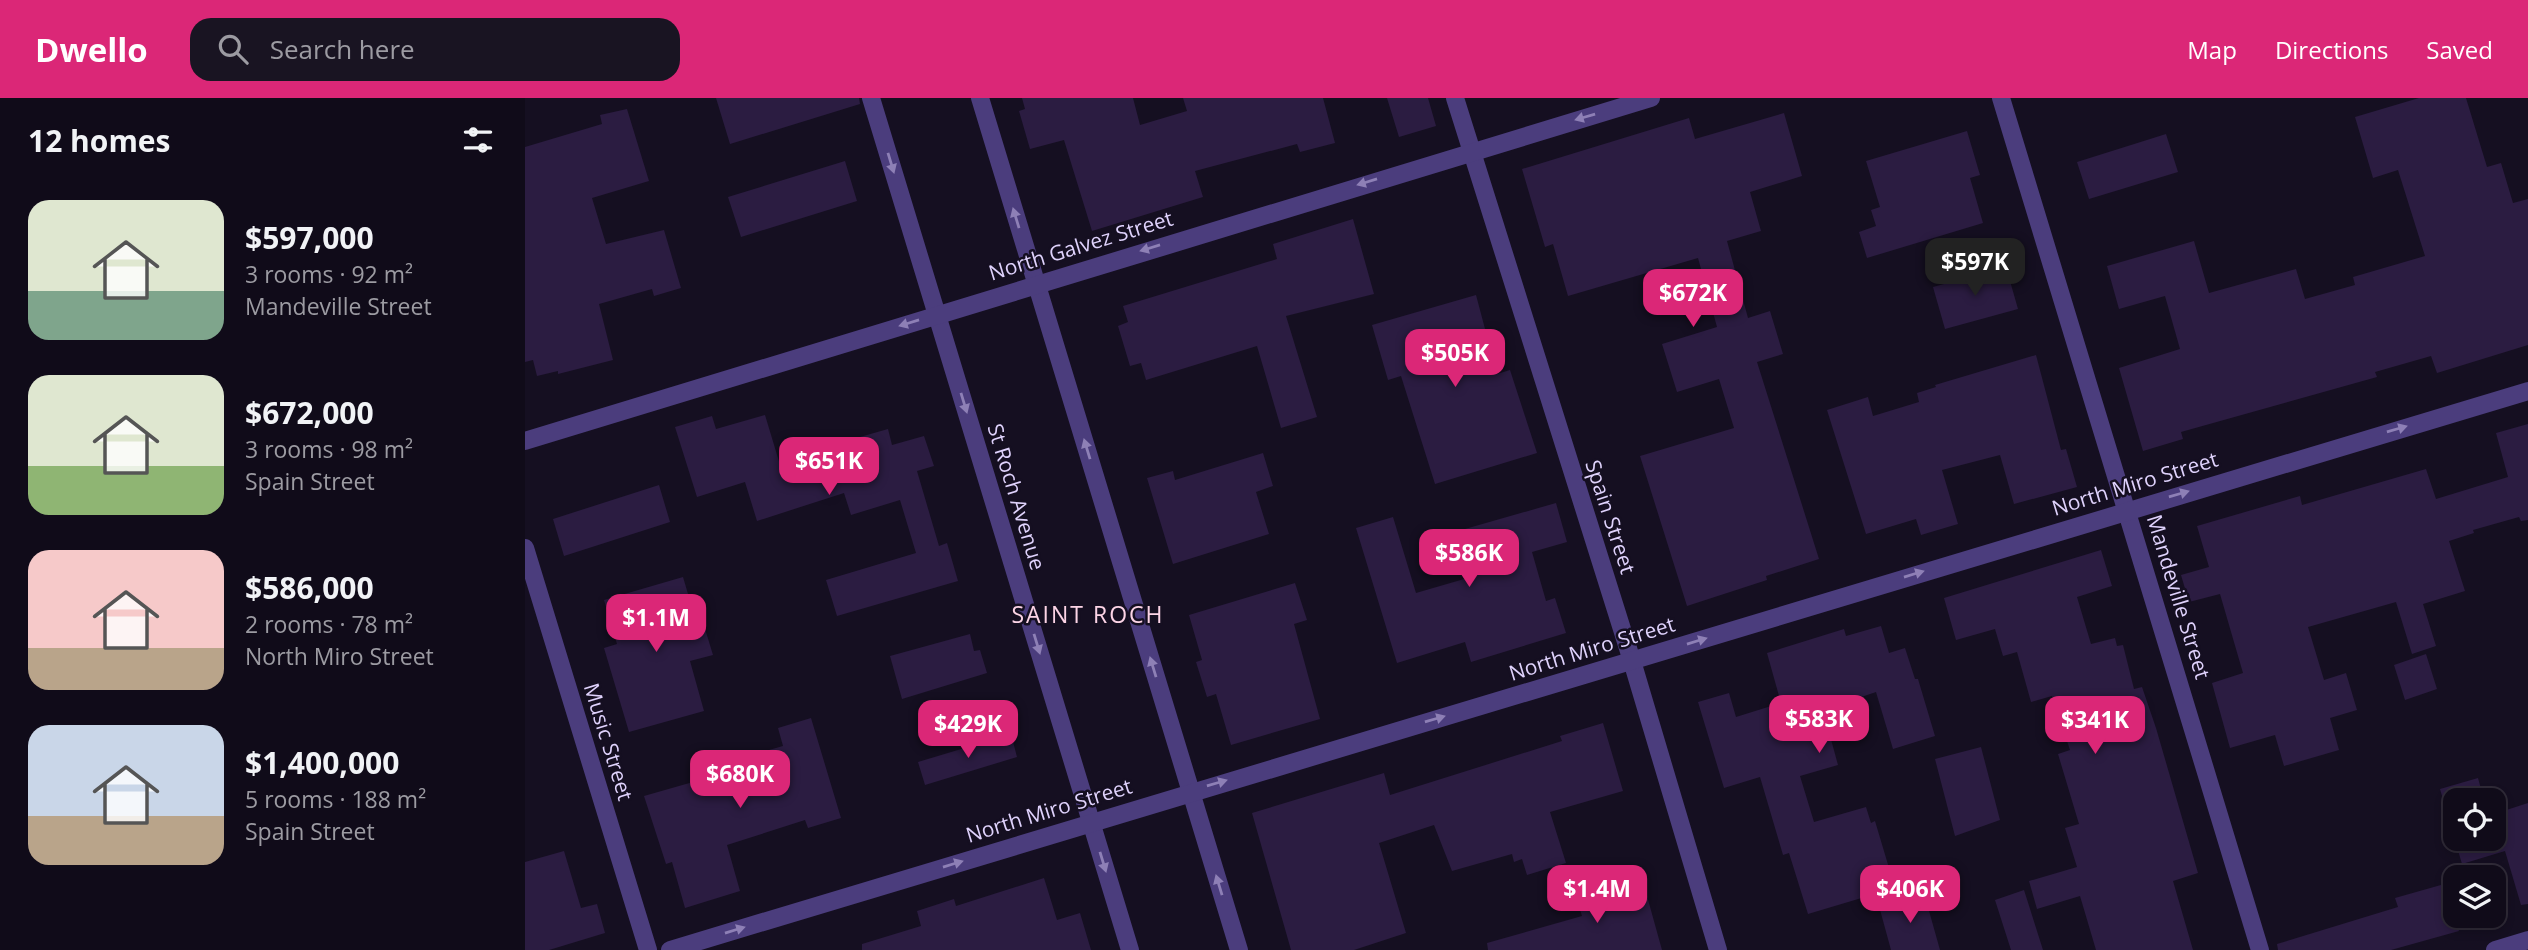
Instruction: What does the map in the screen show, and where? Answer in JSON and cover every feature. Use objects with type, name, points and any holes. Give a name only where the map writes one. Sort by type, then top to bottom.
[{"type":"street","name":"St Roch Avenue","points":[[871,98],[1130,950]]},
{"type":"street","points":[[980,98],[1239,950]]},
{"type":"street","name":"Spain Street","points":[[1455,98],[1632,661],[1718,950]]},
{"type":"street","name":"North Galvez Street","points":[[525,441],[1036,283],[1651,98]]},
{"type":"street","name":"Mandeville Street","points":[[2001,98],[2260,950]]},
{"type":"street","name":"North Miro Street","points":[[670,950],[2127,509],[2528,391]]},
{"type":"street","name":"Music Street","points":[[525,548],[647,950]]},
{"type":"street","points":[[2495,950],[2528,940]]},
{"type":"building","points":[[716,98],[859,98],[860,104],[730,144]]},
{"type":"building","points":[[1022,98],[1133,98],[1140,125],[1187,111],[1183,98],[1323,98],[1335,143],[1300,152],[1297,144],[1195,171],[1203,197],[1092,231],[1064,140],[1030,149],[1019,111],[1025,109]]},
{"type":"building","points":[[1387,98],[1428,98],[1436,126],[1399,137]]},
{"type":"building","points":[[2419,98],[2466,98],[2487,167],[2501,163],[2513,203],[2528,199],[2528,345],[2437,373],[2431,356],[2375,372],[2377,377],[2181,432],[2183,439],[2143,451],[2119,368],[2180,349],[2165,296],[2119,309],[2107,266],[2194,241],[2209,293],[2296,269],[2305,299],[2355,285],[2353,277],[2425,256],[2398,170],[2373,178],[2355,117]]},
{"type":"building","points":[[627,109],[649,181],[592,198],[606,244],[664,230],[681,288],[654,296],[652,289],[599,304],[613,360],[558,374],[558,371],[537,376],[533,360],[525,362],[525,147],[602,124],[600,115]]},
{"type":"building","points":[[1784,113],[1802,176],[1750,192],[1761,231],[1727,241],[1748,318],[1770,311],[1783,354],[1757,362],[1819,559],[1766,576],[1767,580],[1687,606],[1640,456],[1734,428],[1719,379],[1677,392],[1662,344],[1717,327],[1698,258],[1568,296],[1553,244],[1545,247],[1522,169],[1689,118],[1695,139]]},
{"type":"building","points":[[1967,131],[1980,175],[1970,178],[1983,223],[1867,258],[1859,232],[1876,226],[1871,210],[1880,207],[1866,161]]},
{"type":"building","points":[[2166,134],[2178,172],[2089,199],[2077,162]]},
{"type":"building","points":[[845,161],[857,201],[741,237],[728,197]]},
{"type":"building","points":[[1353,219],[1374,294],[1286,316],[1317,417],[1281,428],[1257,346],[1146,380],[1141,363],[1130,366],[1118,326],[1128,322],[1123,306],[1277,259],[1273,244]]},
{"type":"building","points":[[2006,267],[2018,309],[1945,329],[1933,287]]},
{"type":"building","points":[[1476,295],[1497,374],[1510,370],[1537,453],[1435,484],[1401,376],[1388,380],[1372,325]]},
{"type":"building","points":[[2036,355],[2061,450],[2066,449],[2077,487],[2014,504],[2000,455],[1942,470],[1958,524],[1921,535],[1916,519],[1866,534],[1827,410],[1868,397],[1873,416],[1919,402],[1917,393],[1936,387],[1935,385]]},
{"type":"building","points":[[765,415],[781,468],[862,443],[860,437],[888,429],[892,445],[924,436],[934,466],[917,471],[939,546],[947,543],[958,581],[837,616],[826,580],[916,553],[900,500],[851,515],[844,493],[757,521],[745,482],[697,497],[675,427],[712,416],[716,429]]},
{"type":"building","points":[[2528,424],[2528,520],[2521,521],[2519,517],[2473,530],[2474,533],[2449,541],[2465,591],[2423,604],[2436,646],[2412,654],[2396,602],[2308,627],[2324,680],[2346,673],[2357,710],[2330,718],[2339,750],[2284,766],[2275,735],[2230,748],[2212,683],[2243,673],[2220,594],[2189,602],[2181,575],[2209,567],[2197,526],[2300,496],[2302,505],[2426,469],[2436,499],[2508,477],[2496,433]]},
{"type":"building","points":[[1263,453],[1273,486],[1256,492],[1269,534],[1173,564],[1147,478],[1173,471],[1175,480]]},
{"type":"building","points":[[659,485],[670,522],[564,556],[553,519]]},
{"type":"building","points":[[1556,503],[1567,542],[1532,552],[1546,601],[1555,598],[1566,633],[1471,662],[1465,642],[1397,663],[1356,528],[1393,517],[1416,593],[1471,577],[1458,531]]},
{"type":"building","points":[[2101,550],[2112,586],[2077,597],[2091,644],[2115,638],[2117,646],[2123,645],[2134,689],[2142,687],[2156,728],[2198,873],[2173,881],[2193,950],[2096,950],[2080,896],[2037,909],[2029,881],[2077,867],[2065,828],[2079,824],[2058,754],[2070,750],[2052,696],[2031,702],[2017,652],[2003,656],[1995,629],[1956,640],[1944,598]]},
{"type":"building","points":[[683,577],[696,621],[702,619],[713,655],[690,661],[704,711],[629,732],[604,648],[617,644],[604,600]]},
{"type":"building","points":[[1295,583],[1307,620],[1294,624],[1320,719],[1231,745],[1216,694],[1207,697],[1196,662],[1202,660],[1189,615]]},
{"type":"building","points":[[1881,626],[1889,653],[1905,648],[1915,679],[1918,679],[1935,736],[1893,749],[1876,692],[1823,710],[1838,765],[1800,776],[1814,822],[1866,807],[1871,823],[1875,821],[1895,888],[1808,914],[1789,853],[1783,855],[1760,777],[1724,788],[1698,702],[1729,693],[1736,717],[1781,703],[1767,653],[1844,629],[1846,636]]},
{"type":"building","points":[[970,634],[974,651],[980,650],[987,673],[902,699],[890,656]]},
{"type":"building","points":[[2426,654],[2437,689],[2405,700],[2394,665]]},
{"type":"building","points":[[811,718],[841,818],[808,828],[805,820],[727,845],[740,891],[685,908],[672,862],[666,864],[644,796],[700,780],[697,771],[783,746],[778,728]]},
{"type":"building","points":[[1603,723],[1623,791],[1550,812],[1566,863],[1527,875],[1522,859],[1514,862],[1512,854],[1452,871],[1434,825],[1379,843],[1406,933],[1354,950],[1291,950],[1252,813],[1384,773],[1390,795],[1562,741],[1560,736]]},
{"type":"building","points":[[1011,734],[1017,757],[925,785],[918,762]]},
{"type":"building","points":[[1981,747],[2000,820],[1955,836],[1935,759]]},
{"type":"building","points":[[2478,778],[2481,788],[2443,788]]},
{"type":"building","points":[[2528,803],[2528,904],[2521,905],[2505,851],[2506,810]]},
{"type":"building","points":[[564,851],[581,908],[597,904],[605,933],[549,950],[525,950],[525,862]]},
{"type":"building","points":[[2458,851],[2505,851],[2462,864]]},
{"type":"building","points":[[1044,878],[1057,920],[1080,913],[1091,950],[862,950],[862,944],[921,926],[917,911],[954,899],[956,906]]},
{"type":"building","points":[[1642,878],[1662,950],[1488,950],[1487,943],[1582,916],[1576,897]]},
{"type":"building","points":[[2443,884],[2443,928],[2458,928],[2459,931],[2391,950],[2278,950],[2277,944],[2398,907],[2395,898]]},
{"type":"building","points":[[2024,890],[2043,950],[2011,950],[1995,900]]},
{"type":"building","points":[[1924,893],[1940,950],[1891,950],[1879,906]]},
{"type":"district","name":"SAINT ROCH","points":[[1088,615]]}]
